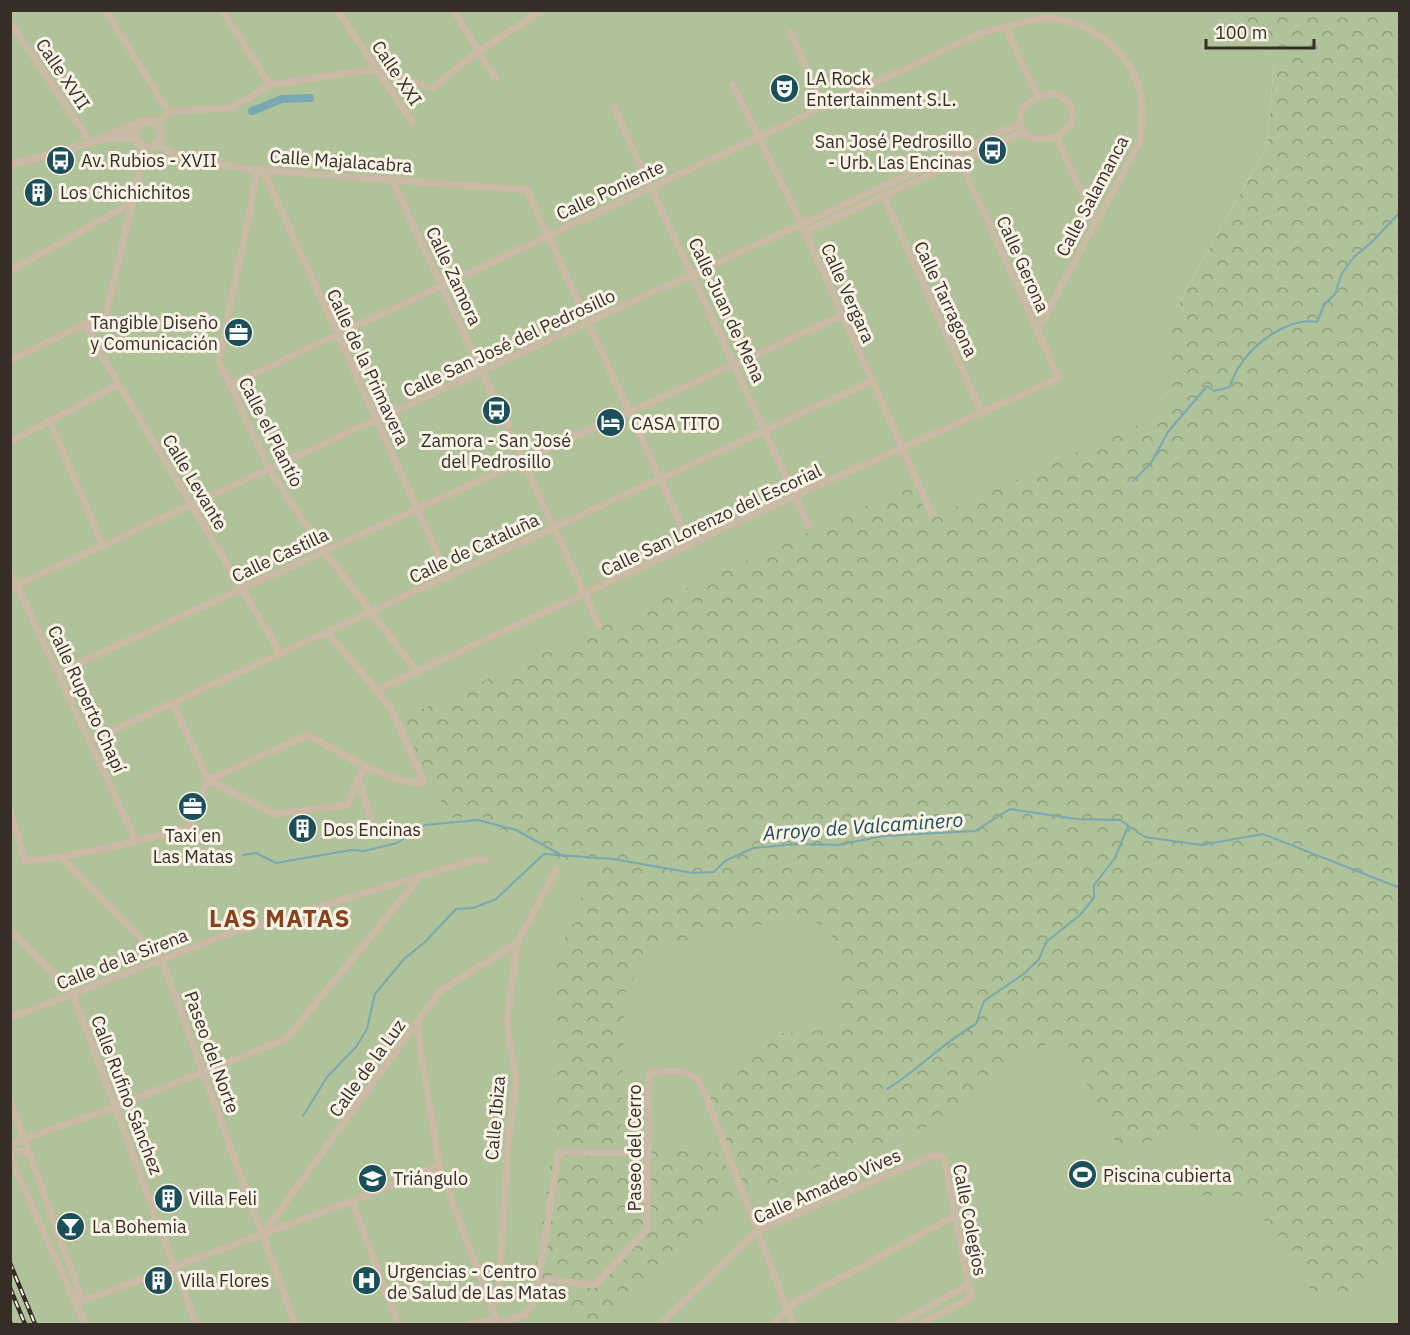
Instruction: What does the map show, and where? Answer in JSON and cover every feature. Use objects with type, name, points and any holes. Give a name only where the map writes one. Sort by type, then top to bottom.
[{"type":"street","points":[[105,10],[169,112]]},
{"type":"street","points":[[222,10],[270,85]]},
{"type":"street","name":"Calle XXI","points":[[337,10],[412,122]]},
{"type":"street","points":[[453,10],[496,79]]},
{"type":"street","points":[[157,124],[169,112],[231,108],[270,85],[375,69],[432,88],[479,51],[543,10]]},
{"type":"street","name":"Calle Salamanca","points":[[1006,28],[1026,21],[1047,19],[1088,28],[1121,54],[1140,92],[1143,117],[1139,143],[1037,331]]},
{"type":"street","name":"Calle XVII","points":[[10,22],[91,143]]},
{"type":"street","points":[[1006,28],[1038,97]]},
{"type":"street","name":"Calle Poniente","points":[[230,385],[981,33],[1006,28]]},
{"type":"street","points":[[791,33],[823,106]]},
{"type":"street","name":"Calle Vergara","points":[[733,85],[803,229],[870,382],[932,514]]},
{"type":"street","points":[[1059,95],[1071,106],[1071,124],[1056,136],[1033,139],[1023,132],[1019,124],[1023,107],[1038,97],[1059,95]]},
{"type":"street","name":"Calle Juan de Mena","points":[[614,108],[694,274],[809,526]]},
{"type":"street","points":[[10,165],[91,143],[141,122],[147,120],[157,124],[162,134],[157,145],[146,147],[135,138],[103,138]]},
{"type":"street","points":[[135,138],[135,129],[141,122]]},
{"type":"street","name":"Calle San José del Pedrosillo","points":[[803,229],[1019,124]]},
{"type":"street","name":"Calle San José del Pedrosillo","points":[[14,587],[694,274],[884,197],[1023,132]]},
{"type":"street","points":[[1056,136],[1095,223]]},
{"type":"street","name":"Calle Majalacabra","points":[[157,145],[176,155],[261,170],[527,190],[548,236]]},
{"type":"street","points":[[10,360],[106,314],[146,147]]},
{"type":"street","name":"Calle Gerona","points":[[961,162],[1059,378]]},
{"type":"street","name":"Calle de la Primavera","points":[[261,170],[448,577]]},
{"type":"street","name":"Calle el Plantío","points":[[261,170],[219,361],[270,471],[324,550],[417,672]]},
{"type":"street","name":"Calle Zamora","points":[[391,178],[520,453]]},
{"type":"street","name":"Calle Tarragona","points":[[884,197],[982,412]]},
{"type":"street","points":[[10,271],[132,203]]},
{"type":"street","points":[[548,236],[691,546]]},
{"type":"street","points":[[527,470],[519,470],[514,465],[514,457],[520,453],[531,457],[841,316]]},
{"type":"street","name":"Calle Levante","points":[[86,324],[100,353],[281,654]]},
{"type":"street","name":"Calle San Lorenzo del Escorial","points":[[377,690],[691,546],[796,495],[1059,378]]},
{"type":"street","name":"Calle de Cataluña","points":[[90,741],[870,382]]},
{"type":"street","points":[[10,442],[119,384]]},
{"type":"street","points":[[50,421],[104,546]]},
{"type":"street","points":[[527,470],[531,464],[531,457]]},
{"type":"street","name":"Calle Castilla","points":[[59,672],[514,465]]},
{"type":"street","points":[[527,470],[600,625]]},
{"type":"street","name":"Calle Ruperto Chapí","points":[[10,571],[14,587],[59,672],[136,841]]},
{"type":"street","points":[[10,810],[24,861],[62,858],[188,828],[208,780],[308,735],[365,766],[415,783],[424,783],[391,708],[328,633]]},
{"type":"street","points":[[173,703],[208,780],[274,814],[347,805],[365,766]]},
{"type":"street","points":[[359,780],[372,822]]},
{"type":"street","name":"Paseo del Norte","points":[[62,858],[162,960],[295,1324]]},
{"type":"street","name":"Calle de la Sirena","points":[[10,1018],[228,934],[478,859],[486,861]]},
{"type":"street","name":"Calle Ibiza","points":[[493,1306],[499,1295],[507,1152],[516,1080],[507,1024],[517,944],[557,869]]},
{"type":"street","points":[[10,1144],[115,1107],[286,1039],[417,878]]},
{"type":"street","name":"Calle Rufino Sánchez","points":[[10,930],[73,994],[196,1324]]},
{"type":"street","name":"Calle de la Luz","points":[[262,1235],[440,992],[517,944]]},
{"type":"street","points":[[417,1025],[439,1166],[493,1306],[502,1322]]},
{"type":"street","name":"Paseo del Cerro","points":[[537,1290],[549,1279],[574,1281],[587,1286],[596,1284],[647,1229],[649,1072],[688,1072],[696,1076],[704,1088],[757,1231]]},
{"type":"street","points":[[10,1100],[80,1293],[77,1304]]},
{"type":"street","points":[[30,1155],[19,1151],[10,1155],[85,1324]]},
{"type":"street","points":[[470,1324],[502,1322],[525,1315],[535,1300],[559,1152],[648,1153]]},
{"type":"street","name":"Calle Amadeo Vives","points":[[660,1324],[757,1231],[932,1156]]},
{"type":"street","name":"Calle Colegios","points":[[920,1324],[971,1298],[945,1162],[940,1156],[932,1156]]},
{"type":"street","points":[[77,1304],[439,1166]]},
{"type":"street","points":[[352,1201],[398,1324]]},
{"type":"street","points":[[773,1324],[794,1303],[955,1216]]},
{"type":"street","points":[[757,1231],[793,1324]]},
{"type":"street","points":[[898,1324],[968,1285]]},
{"type":"green space","points":[[10,11],[1231,11],[1274,63],[1267,146],[1173,313],[1399,549],[1399,1324],[11,1324]]},
{"type":"green space","points":[[1231,11],[1399,11],[1400,1249],[1396,1245],[1342,1304],[1323,1295],[1312,1294],[1302,1271],[1290,1252],[1260,1216],[1268,1197],[1201,1195],[1232,1151],[1181,1120],[1176,1121],[1166,1134],[1131,1151],[1122,1144],[1118,1147],[1063,1036],[1003,1067],[944,1120],[746,1194],[707,1093],[778,1034],[823,1030],[841,1023],[841,973],[829,928],[801,916],[652,948],[625,993],[621,1138],[721,1154],[737,1193],[604,1324],[588,1324],[535,1273],[555,1132],[553,1100],[557,963],[568,928],[578,921],[579,906],[588,872],[546,854],[548,851],[532,848],[479,815],[453,818],[437,796],[401,719],[913,484],[929,519],[1173,409],[1167,400],[1173,313],[1267,146],[1274,63]]},
{"type":"waterway","points":[[252,111],[282,99],[310,98]]},
{"type":"waterway","points":[[1133,481],[1151,463],[1168,432],[1207,386],[1214,391],[1230,387],[1242,362],[1264,340],[1290,325],[1317,322],[1324,305],[1335,294],[1342,273],[1354,257],[1372,242],[1400,212]]},
{"type":"waterway","name":"Arroyo de Valcaminero","points":[[303,1116],[327,1077],[356,1047],[367,1029],[375,994],[404,959],[425,942],[456,909],[473,908],[496,899],[544,854],[613,859],[693,873],[714,872],[725,861],[753,848],[796,844],[837,845],[884,836],[975,831],[1010,809],[1077,819],[1120,820],[1145,837],[1201,845],[1263,834],[1400,888]]},
{"type":"waterway","points":[[243,855],[256,853],[276,863],[351,850],[364,851],[397,843],[425,825],[478,820],[516,830],[563,856]]},
{"type":"waterway","points":[[887,1089],[976,1024],[984,1001],[1025,973],[1039,959],[1046,942],[1080,915],[1094,898],[1094,885],[1115,858],[1128,826]]},
{"type":"railway","points":[[10,1263],[35,1324]]},
{"type":"railway","points":[[10,1288],[25,1324]]},
{"type":"place","name":"LA Rock Entertainment S.L.","points":[[785,88]]},
{"type":"place","name":"San José Pedrosillo - Urb. Las Encinas","points":[[993,151]]},
{"type":"place","name":"Av. Rubios - XVII","points":[[60,160]]},
{"type":"place","name":"Los Chichichitos","points":[[39,192]]},
{"type":"place","name":"Tangible Diseño y Comunicación","points":[[239,332]]},
{"type":"place","name":"Zamora - San José del Pedrosillo","points":[[496,411]]},
{"type":"place","name":"CASA TITO","points":[[610,423]]},
{"type":"place","name":"Taxi en Las Matas","points":[[193,806]]},
{"type":"place","name":"Dos Encinas","points":[[302,829]]},
{"type":"place","name":"Piscina cubierta","points":[[1082,1175]]},
{"type":"place","name":"Triángulo","points":[[372,1178]]},
{"type":"place","name":"Villa Feli","points":[[168,1198]]},
{"type":"place","name":"La Bohemia","points":[[71,1226]]},
{"type":"place","name":"Villa Flores","points":[[159,1280]]},
{"type":"place","name":"Urgencias - Centro de Salud de Las Matas","points":[[366,1281]]},
{"type":"district","name":"LAS MATAS","points":[[280,918]]}]
